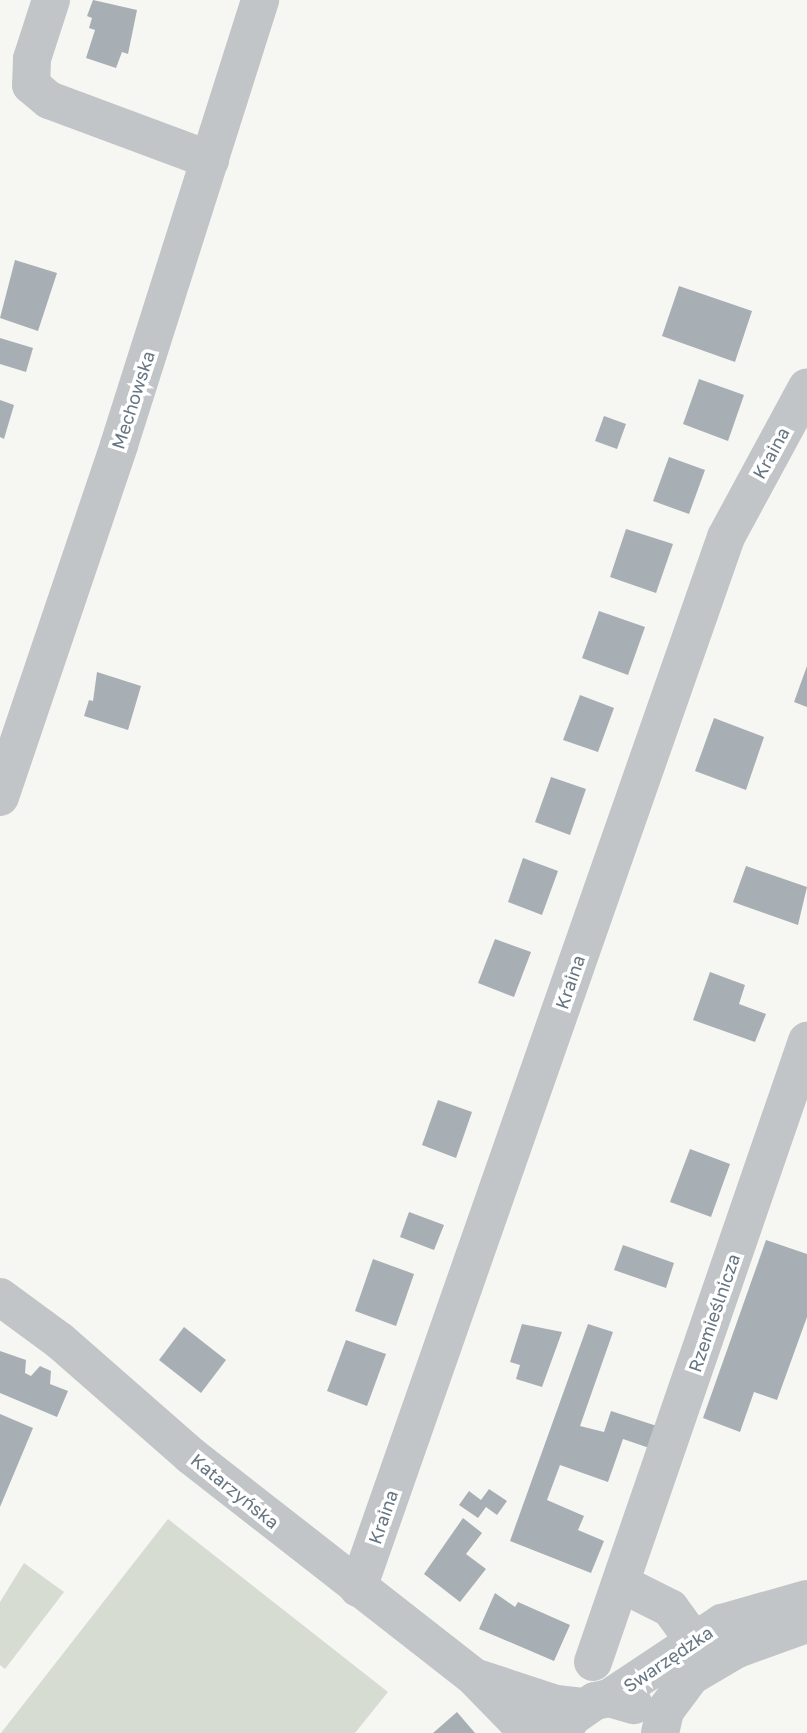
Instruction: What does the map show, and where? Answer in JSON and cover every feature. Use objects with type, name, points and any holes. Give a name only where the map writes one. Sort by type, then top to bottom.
[{"type":"street","points":[[51,0],[32,59],[31,85],[50,100],[210,160]]},
{"type":"street","name":"Mechowska","points":[[0,797],[260,0]]},
{"type":"street","name":"Kraina","points":[[358,1588],[718,560],[741,506],[807,387]]},
{"type":"street","name":"Rzemieślnicza","points":[[593,1662],[807,1041]]},
{"type":"street","name":"Katarzyńska","points":[[0,1297],[60,1341],[190,1455],[475,1678],[516,1720],[545,1733]]},
{"type":"street","points":[[622,1584],[670,1608],[702,1651]]},
{"type":"street","name":"Swarzędzka","points":[[585,1713],[702,1651],[760,1609],[807,1599]]},
{"type":"street","name":"Swarzędzka","points":[[658,1733],[675,1695],[702,1651],[807,1624]]},
{"type":"street","name":"Katarzyńska","points":[[475,1678],[585,1713],[644,1712],[658,1733]]},
{"type":"shaded area","points":[[168,1519],[388,1692],[355,1733],[1,1733]]},
{"type":"shaded area","points":[[24,1563],[64,1592],[5,1669],[0,1665],[0,1602]]},
{"type":"building","points":[[93,0],[137,10],[128,54],[122,52],[116,68],[86,58],[95,30],[89,28],[92,18],[87,16]]},
{"type":"building","points":[[15,260],[57,273],[38,331],[0,318]]},
{"type":"building","points":[[679,286],[752,311],[735,362],[662,336]]},
{"type":"building","points":[[0,338],[33,348],[26,372],[0,364]]},
{"type":"building","points":[[699,379],[744,395],[728,441],[683,424]]},
{"type":"building","points":[[0,400],[14,405],[4,439],[0,437]]},
{"type":"building","points":[[604,416],[626,424],[617,449],[595,441]]},
{"type":"building","points":[[669,457],[705,470],[689,514],[653,501]]},
{"type":"building","points":[[626,529],[673,544],[656,593],[610,577]]},
{"type":"building","points":[[599,611],[645,627],[628,675],[582,658]]},
{"type":"building","points":[[807,666],[807,707],[794,702]]},
{"type":"building","points":[[97,672],[141,686],[128,730],[84,716],[89,700],[93,701]]},
{"type":"building","points":[[580,695],[614,708],[598,752],[563,740]]},
{"type":"building","points":[[714,718],[764,737],[746,790],[695,771]]},
{"type":"building","points":[[551,777],[586,789],[570,835],[535,822]]},
{"type":"building","points":[[523,858],[558,871],[542,915],[508,902]]},
{"type":"building","points":[[746,866],[807,887],[798,925],[733,902]]},
{"type":"building","points":[[495,939],[531,952],[514,997],[478,983]]},
{"type":"building","points":[[710,972],[745,985],[739,1004],[766,1014],[755,1042],[693,1020]]},
{"type":"building","points":[[438,1100],[472,1112],[456,1158],[422,1145]]},
{"type":"building","points":[[690,1149],[730,1164],[711,1217],[670,1202]]},
{"type":"building","points":[[409,1212],[444,1225],[434,1250],[400,1237]]},
{"type":"building","points":[[766,1240],[807,1254],[807,1317],[777,1400],[754,1392],[740,1432],[703,1418]]},
{"type":"building","points":[[623,1245],[674,1263],[666,1288],[614,1270]]},
{"type":"building","points":[[373,1259],[414,1274],[396,1326],[355,1311]]},
{"type":"building","points":[[522,1324],[562,1332],[542,1387],[516,1379],[520,1365],[510,1362]]},
{"type":"building","points":[[588,1324],[613,1332],[580,1426],[604,1432],[611,1411],[666,1429],[658,1451],[623,1439],[608,1482],[560,1465],[547,1500],[584,1516],[578,1530],[604,1541],[591,1573],[510,1541]]},
{"type":"building","points":[[184,1327],[226,1360],[201,1393],[159,1360]]},
{"type":"building","points":[[346,1340],[386,1354],[367,1406],[327,1391]]},
{"type":"building","points":[[0,1351],[26,1360],[25,1373],[31,1376],[40,1366],[51,1371],[50,1384],[68,1391],[57,1417],[0,1393]]},
{"type":"building","points":[[0,1414],[33,1428],[0,1507]]},
{"type":"building","points":[[489,1489],[507,1501],[497,1515],[486,1507],[478,1518],[459,1505],[469,1491],[481,1500]]},
{"type":"building","points":[[463,1518],[482,1533],[466,1554],[486,1569],[460,1602],[424,1574]]},
{"type":"building","points":[[495,1593],[515,1607],[518,1602],[570,1625],[554,1661],[479,1629]]},
{"type":"building","points":[[457,1712],[475,1733],[433,1733]]}]
